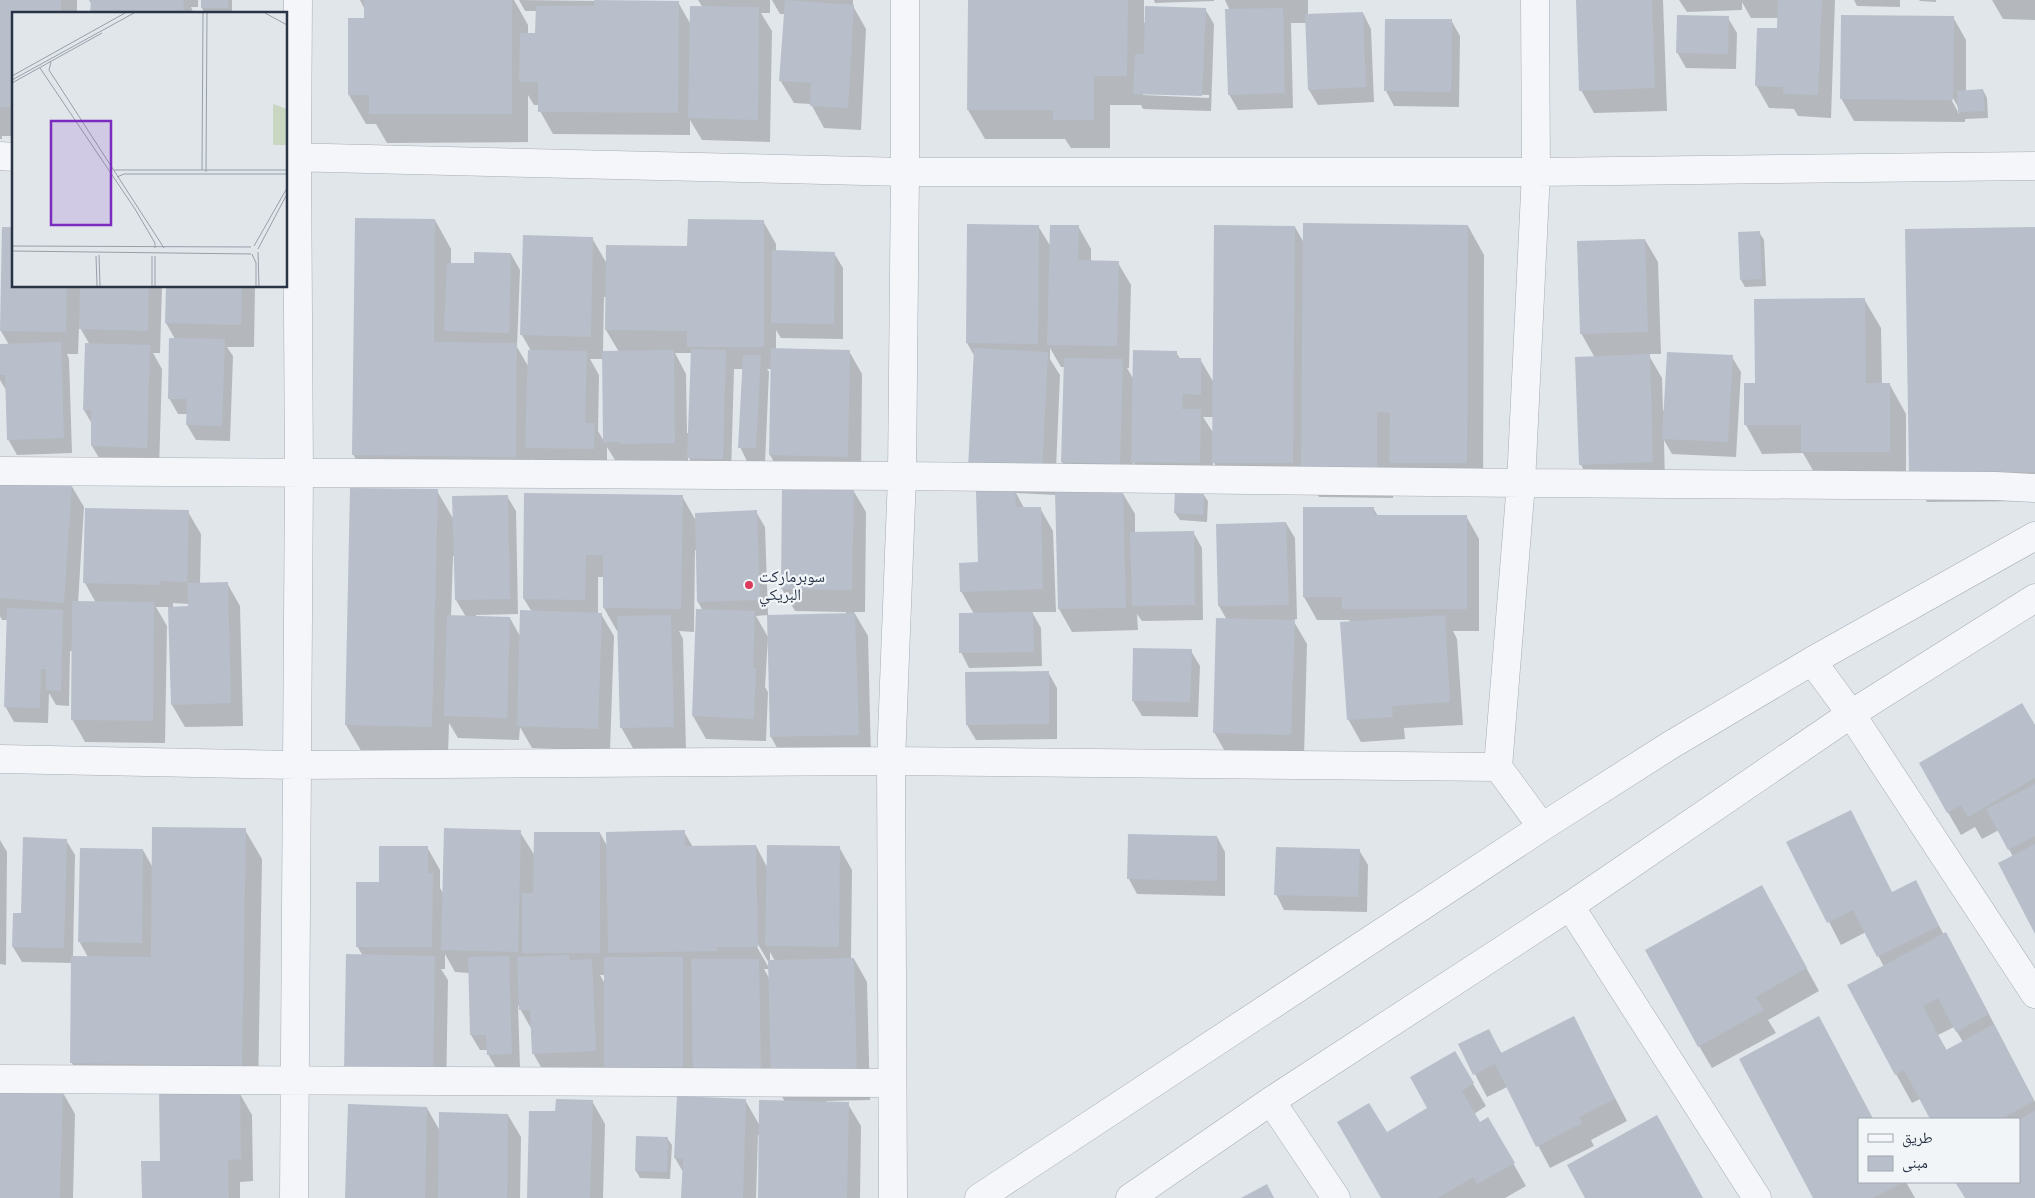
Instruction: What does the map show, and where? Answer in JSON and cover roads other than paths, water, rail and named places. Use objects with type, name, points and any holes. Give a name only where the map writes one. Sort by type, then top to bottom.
[{"type":"street","points":[[294,1198],[299,473],[291,157],[298,0]]},
{"type":"street","points":[[893,1198],[892,761],[902,476],[905,0]]},
{"type":"street","points":[[1535,0],[1536,172],[1520,483],[1498,767],[1542,827]]},
{"type":"street","points":[[291,157],[905,172],[1536,172],[2035,166]]},
{"type":"street","points":[[0,471],[902,476],[2035,488]]},
{"type":"street","points":[[979,1198],[1542,827],[1669,746],[1812,661],[2035,536]]},
{"type":"street","points":[[1130,1198],[1271,1101],[1570,906],[1851,714],[2035,598]]},
{"type":"street","points":[[1812,661],[1851,714],[2035,994]]},
{"type":"street","points":[[0,759],[296,765],[892,761],[1498,767]]},
{"type":"street","points":[[1570,906],[1757,1198]]},
{"type":"street","points":[[0,1079],[892,1083]]},
{"type":"street","points":[[1271,1101],[1336,1198]]},
{"type":"place","name":"سوبرماركت البريكي","points":[[749,585]]}]
